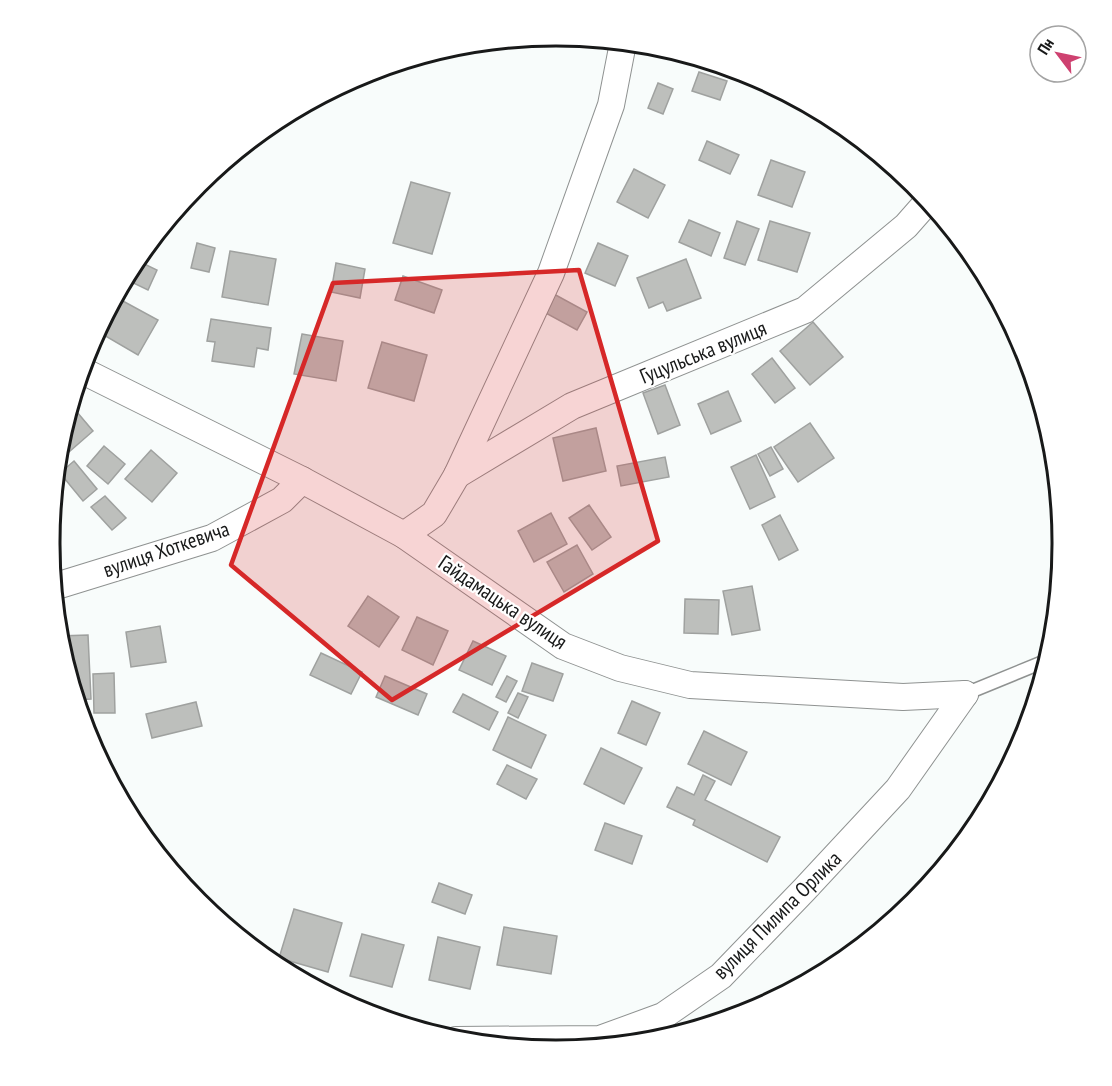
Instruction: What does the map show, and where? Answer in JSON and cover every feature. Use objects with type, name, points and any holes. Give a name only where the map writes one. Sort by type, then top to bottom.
[{"type":"street","name":"Гуцульська вулиця","points":[[404,535],[434,514],[457,475],[551,273],[611,105],[621,51]]},
{"type":"street","name":"Гуцульська вулиця","points":[[457,475],[572,406],[805,310],[906,226],[922,208]]},
{"type":"street","name":"Гайдамацька вулиця","points":[[89,374],[302,480],[404,535],[563,646],[620,668],[690,685],[903,697],[965,694]]},
{"type":"street","name":"вулиця Хоткевича","points":[[62,584],[213,538],[282,500],[302,480]]},
{"type":"street","name":"вулиця Пилипа Орлика","points":[[608,1036],[663,1016],[721,976],[898,789],[965,694]]},
{"type":"street","name":"вулиця Пилипа Орлика","points":[[546,1039],[568,1039]]},
{"type":"lane","points":[[965,694],[1038,664]]},
{"type":"highlighted area","points":[[579,270],[658,541],[392,700],[231,565],[333,283]]},
{"type":"building","points":[[699,72],[727,81],[720,100],[692,91]]},
{"type":"building","points":[[658,83],[673,89],[663,114],[648,108]]},
{"type":"building","points":[[707,141],[739,155],[730,174],[699,160]]},
{"type":"building","points":[[771,160],[805,172],[792,207],[758,195]]},
{"type":"building","points":[[634,169],[665,185],[648,218],[617,202]]},
{"type":"building","points":[[411,182],[450,193],[432,254],[393,243]]},
{"type":"building","points":[[689,220],[720,233],[711,256],[679,242]]},
{"type":"building","points":[[737,221],[759,229],[745,265],[724,258]]},
{"type":"building","points":[[770,221],[810,233],[797,272],[758,260]]},
{"type":"building","points":[[197,243],[215,248],[209,272],[191,268]]},
{"type":"building","points":[[598,243],[628,256],[615,286],[585,273]]},
{"type":"building","points":[[230,251],[276,259],[268,305],[222,297]]},
{"type":"building","points":[[686,259],[701,298],[667,311],[663,302],[649,308],[637,278]]},
{"type":"building","points":[[336,263],[365,269],[360,298],[331,292]]},
{"type":"building","points":[[145,264],[157,270],[148,290],[133,283]]},
{"type":"building","points":[[403,276],[442,290],[434,313],[395,300]]},
{"type":"building","points":[[552,293],[587,312],[577,330],[542,311]]},
{"type":"building","points":[[123,301],[158,320],[138,355],[105,336]]},
{"type":"building","points":[[211,319],[271,328],[268,350],[257,348],[254,367],[212,361],[215,342],[207,341]]},
{"type":"building","points":[[813,322],[843,357],[810,385],[780,351]]},
{"type":"building","points":[[302,334],[343,341],[336,381],[294,374]]},
{"type":"building","points":[[382,342],[427,355],[414,401],[368,388]]},
{"type":"building","points":[[772,358],[795,388],[775,403],[752,374]]},
{"type":"building","points":[[665,385],[680,425],[658,434],[643,393]]},
{"type":"building","points":[[728,391],[741,421],[711,434],[698,404]]},
{"type":"building","points":[[77,412],[93,431],[69,452],[69,446]]},
{"type":"building","points":[[810,423],[834,458],[798,482],[774,447]]},
{"type":"building","points":[[596,428],[606,471],[563,481],[553,438]]},
{"type":"building","points":[[104,446],[125,464],[108,484],[87,466]]},
{"type":"building","points":[[771,447],[783,469],[770,476],[758,454]]},
{"type":"building","points":[[151,450],[177,473],[152,502],[125,479]]},
{"type":"building","points":[[756,455],[775,497],[750,509],[731,467]]},
{"type":"building","points":[[665,457],[669,477],[621,486],[617,466]]},
{"type":"building","points":[[74,461],[97,489],[83,501],[64,478],[66,468]]},
{"type":"building","points":[[105,496],[126,518],[112,530],[91,507]]},
{"type":"building","points":[[589,505],[611,537],[592,550],[569,518]]},
{"type":"building","points":[[551,513],[567,544],[534,562],[518,531]]},
{"type":"building","points":[[780,515],[798,550],[779,560],[762,525]]},
{"type":"building","points":[[577,545],[593,574],[564,592],[547,562]]},
{"type":"building","points":[[752,586],[760,630],[732,635],[723,591]]},
{"type":"building","points":[[368,596],[399,617],[379,647],[348,626]]},
{"type":"building","points":[[685,599],[719,600],[718,634],[684,633]]},
{"type":"building","points":[[417,617],[448,631],[433,665],[402,650]]},
{"type":"building","points":[[160,626],[166,662],[131,667],[126,632]]},
{"type":"building","points":[[88,635],[91,699],[85,699],[68,636]]},
{"type":"building","points":[[473,641],[506,656],[492,685],[459,670]]},
{"type":"building","points":[[321,653],[362,672],[351,694],[310,675]]},
{"type":"building","points":[[532,663],[563,674],[553,701],[522,691]]},
{"type":"building","points":[[114,673],[115,713],[94,713],[93,674]]},
{"type":"building","points":[[385,676],[427,694],[418,715],[376,697]]},
{"type":"building","points":[[507,676],[517,681],[506,702],[496,697]]},
{"type":"building","points":[[518,693],[528,697],[518,718],[508,713]]},
{"type":"building","points":[[463,694],[498,712],[489,730],[453,712]]},
{"type":"building","points":[[632,701],[660,713],[646,745],[618,733]]},
{"type":"building","points":[[196,702],[202,726],[152,738],[146,714]]},
{"type":"building","points":[[508,717],[546,735],[531,768],[493,750]]},
{"type":"building","points":[[704,731],[747,752],[731,785],[688,764]]},
{"type":"building","points":[[601,748],[642,768],[624,804],[584,784]]},
{"type":"building","points":[[507,765],[537,779],[526,799],[497,784]]},
{"type":"building","points":[[703,775],[715,781],[705,800],[780,837],[767,862],[693,825],[695,820],[667,807],[677,787],[694,795]]},
{"type":"building","points":[[605,823],[642,836],[632,864],[595,850]]},
{"type":"building","points":[[439,883],[472,895],[465,914],[432,902]]},
{"type":"building","points":[[294,909],[342,923],[328,972],[287,960],[280,956]]},
{"type":"building","points":[[504,927],[557,936],[551,974],[497,965]]},
{"type":"building","points":[[362,934],[404,945],[392,987],[350,976]]},
{"type":"building","points":[[438,937],[480,947],[470,989],[429,980]]}]
